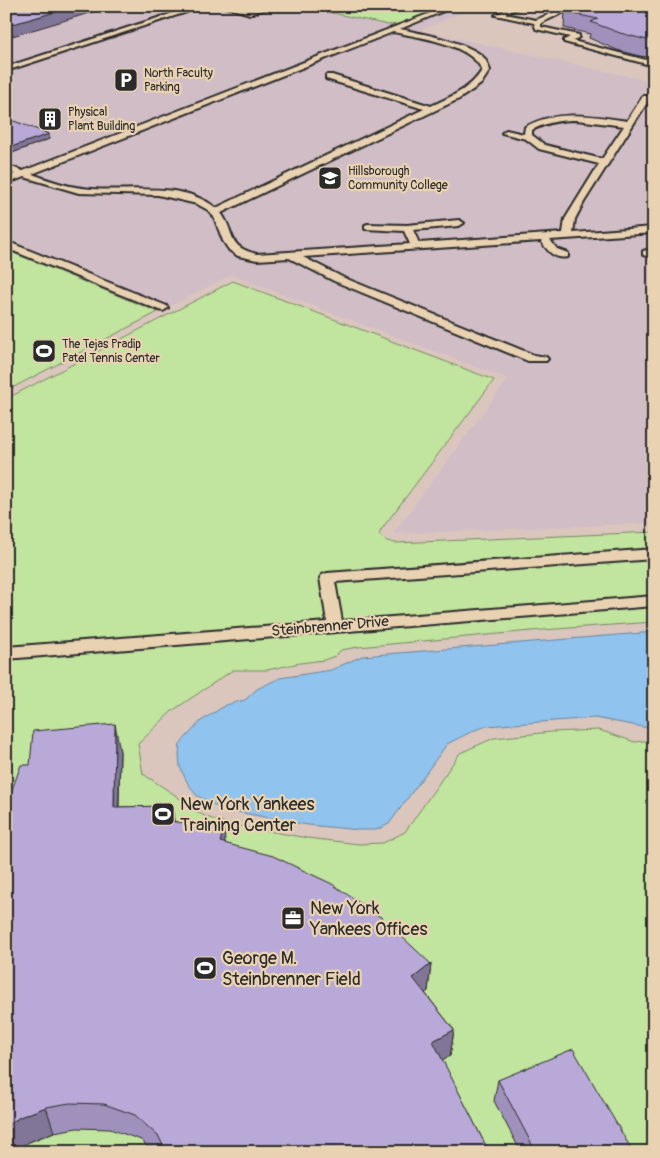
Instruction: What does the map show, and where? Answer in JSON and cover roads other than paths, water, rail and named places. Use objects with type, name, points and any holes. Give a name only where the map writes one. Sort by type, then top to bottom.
[{"type":"lane","points":[[6,69],[202,6]]},
{"type":"lane","points":[[226,6],[250,12],[272,6]]},
{"type":"lane","points":[[282,6],[290,7]]},
{"type":"lane","points":[[415,6],[440,11]]},
{"type":"lane","points":[[6,181],[453,6]]},
{"type":"lane","points":[[518,6],[498,14],[537,22],[574,6]]},
{"type":"lane","points":[[537,22],[538,28],[577,36],[566,41],[654,64]]},
{"type":"lane","points":[[217,211],[432,109],[478,85],[486,75],[485,66],[474,54],[462,47],[393,30]]},
{"type":"lane","points":[[329,76],[432,109]]},
{"type":"lane","points":[[568,236],[570,219],[604,162],[646,98]]},
{"type":"lane","points":[[604,162],[549,149],[533,142],[528,136],[528,129],[536,124],[575,118],[629,124]]},
{"type":"lane","points":[[506,134],[528,136]]},
{"type":"lane","points":[[6,168],[80,190],[102,192],[149,191],[176,194],[202,202],[217,211],[223,224],[226,241],[241,253],[258,257],[654,230]]},
{"type":"lane","points":[[368,227],[407,228],[460,224]]},
{"type":"lane","points":[[407,228],[416,246]]},
{"type":"lane","points":[[544,237],[553,251],[564,255]]},
{"type":"lane","points":[[6,244],[164,308]]},
{"type":"lane","points":[[293,256],[338,280],[532,359],[542,359]]},
{"type":"lane","points":[[335,626],[327,578],[654,554]]},
{"type":"lane","name":"Steinbrenner Drive","points":[[6,653],[654,601]]},
{"type":"water","points":[[654,632],[654,729],[595,718],[487,726],[475,730],[447,744],[389,824],[376,830],[308,825],[232,811],[216,806],[196,795],[180,767],[180,744],[201,721],[226,705],[245,700],[257,689],[280,678],[331,670],[362,656]]},
{"type":"place","name":"North Faculty Parking","points":[[126,80]]},
{"type":"place","name":"Physical Plant Building","points":[[50,119]]},
{"type":"place","name":"Hillsborough Community College","points":[[330,178]]},
{"type":"place","name":"The Tejas Pradip Patel Tennis Center","points":[[44,351]]},
{"type":"place","name":"New York Yankees Training Center","points":[[163,814]]},
{"type":"place","name":"New York Yankees Offices","points":[[293,918]]},
{"type":"place","name":"George M. Steinbrenner Field","points":[[205,968]]}]
